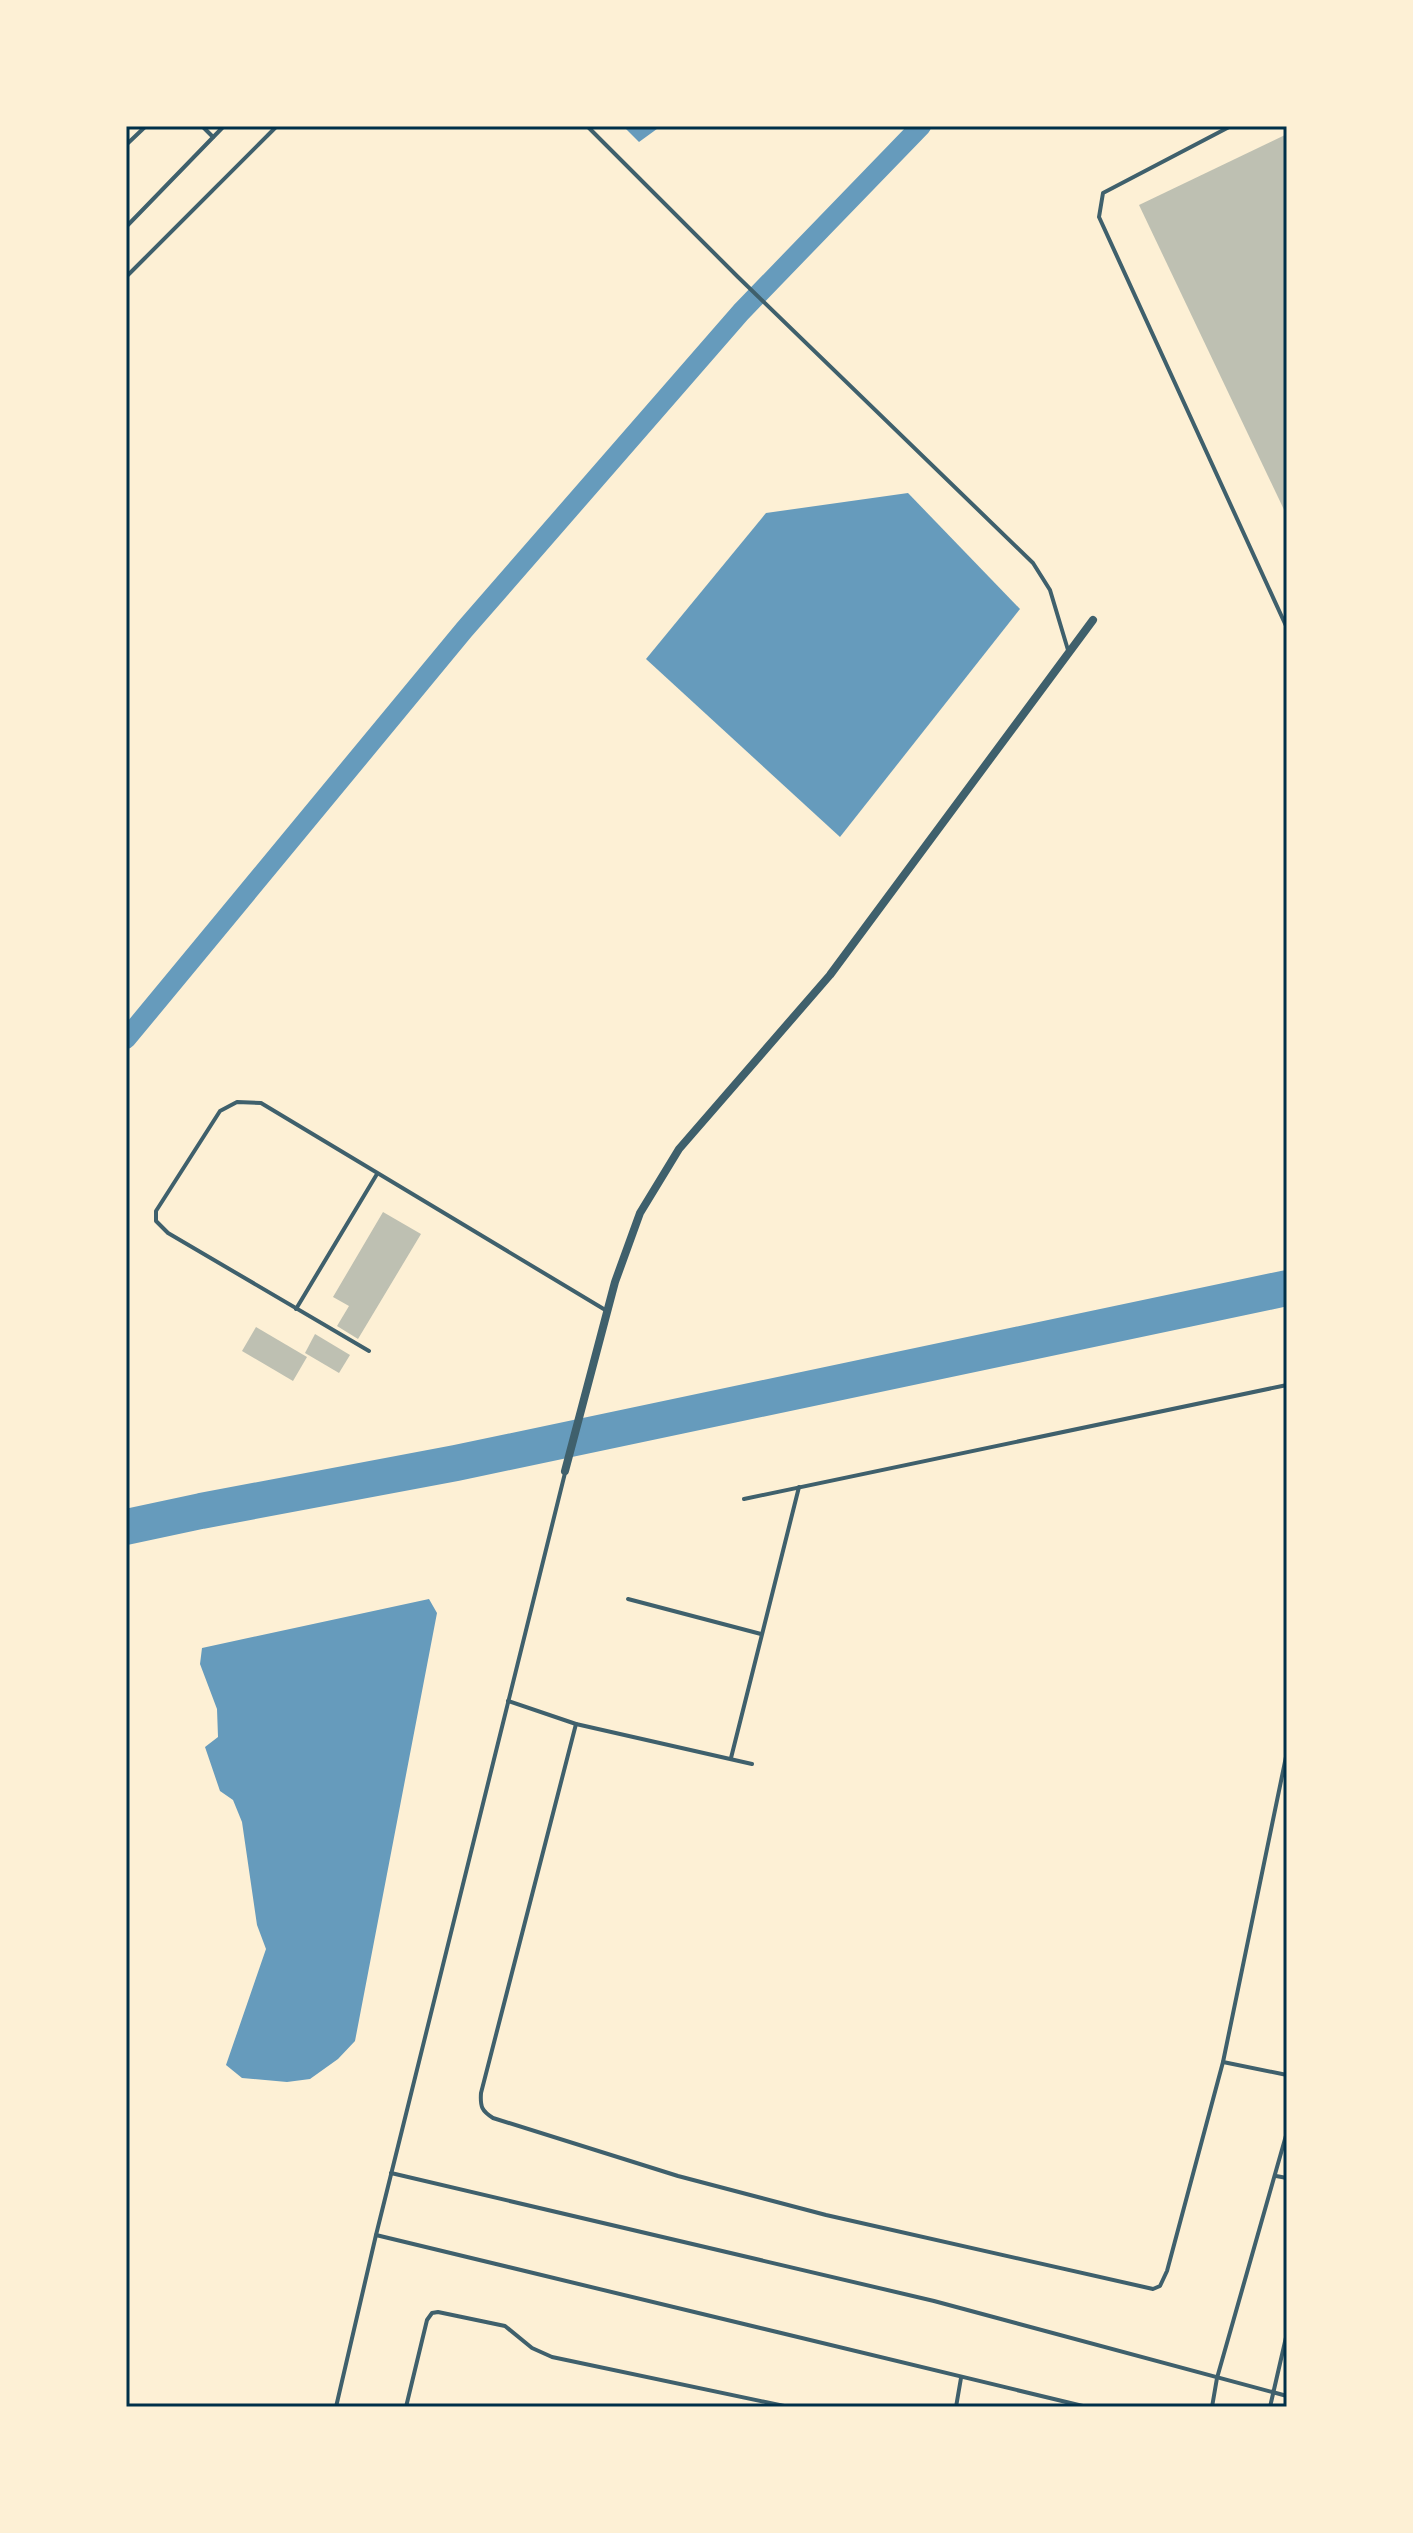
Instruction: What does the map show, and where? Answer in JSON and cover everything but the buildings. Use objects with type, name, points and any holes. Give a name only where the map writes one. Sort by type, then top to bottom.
[{"type":"street","points":[[565,1471],[615,1282],[640,1213],[679,1149],[830,975],[1093,620]]},
{"type":"lane","points":[[126,145],[146,126]]},
{"type":"lane","points":[[202,126],[213,137]]},
{"type":"lane","points":[[126,227],[224,126]]},
{"type":"lane","points":[[126,277],[277,126]]},
{"type":"lane","points":[[587,126],[1033,563],[1050,590],[1069,652]]},
{"type":"lane","points":[[1231,126],[1103,193],[1099,217],[1287,628]]},
{"type":"lane","points":[[369,1351],[168,1233],[156,1221],[156,1211],[220,1111],[237,1102],[261,1103],[607,1311]]},
{"type":"lane","points":[[296,1309],[377,1174]]},
{"type":"lane","points":[[744,1499],[1287,1385]]},
{"type":"lane","points":[[336,2407],[565,1471]]},
{"type":"lane","points":[[731,1758],[799,1487]]},
{"type":"lane","points":[[628,1599],[761,1634]]},
{"type":"lane","points":[[508,1701],[576,1724],[752,1764]]},
{"type":"lane","points":[[576,1724],[480,2106],[493,2118],[678,2176],[811,2211],[1153,2289],[1160,2286],[1167,2271],[1223,2062],[1287,1752]]},
{"type":"lane","points":[[1223,2062],[1287,2075]]},
{"type":"lane","points":[[1212,2407],[1217,2378],[1287,2132]]},
{"type":"lane","points":[[391,2173],[934,2301],[1287,2396]]},
{"type":"lane","points":[[1276,2176],[1287,2178]]},
{"type":"lane","points":[[376,2235],[1087,2407]]},
{"type":"lane","points":[[406,2407],[427,2320],[432,2313],[438,2312],[505,2326],[532,2348],[552,2357],[789,2407]]},
{"type":"lane","points":[[1270,2407],[1287,2333]]},
{"type":"lane","points":[[956,2407],[961,2378]]},
{"type":"water","points":[[623,126],[661,126],[639,142]]},
{"type":"water","points":[[908,493],[1020,609],[840,837],[646,659],[766,513]]},
{"type":"water","points":[[429,1599],[437,1613],[355,2041],[338,2059],[310,2079],[287,2082],[242,2078],[226,2065],[266,1949],[257,1925],[242,1822],[233,1800],[220,1791],[205,1747],[218,1737],[217,1709],[200,1664],[202,1648]]},
{"type":"waterway","points":[[126,1039],[464,630],[741,312],[921,126]]},
{"type":"waterway","points":[[126,1527],[456,1463],[1287,1288]]}]
